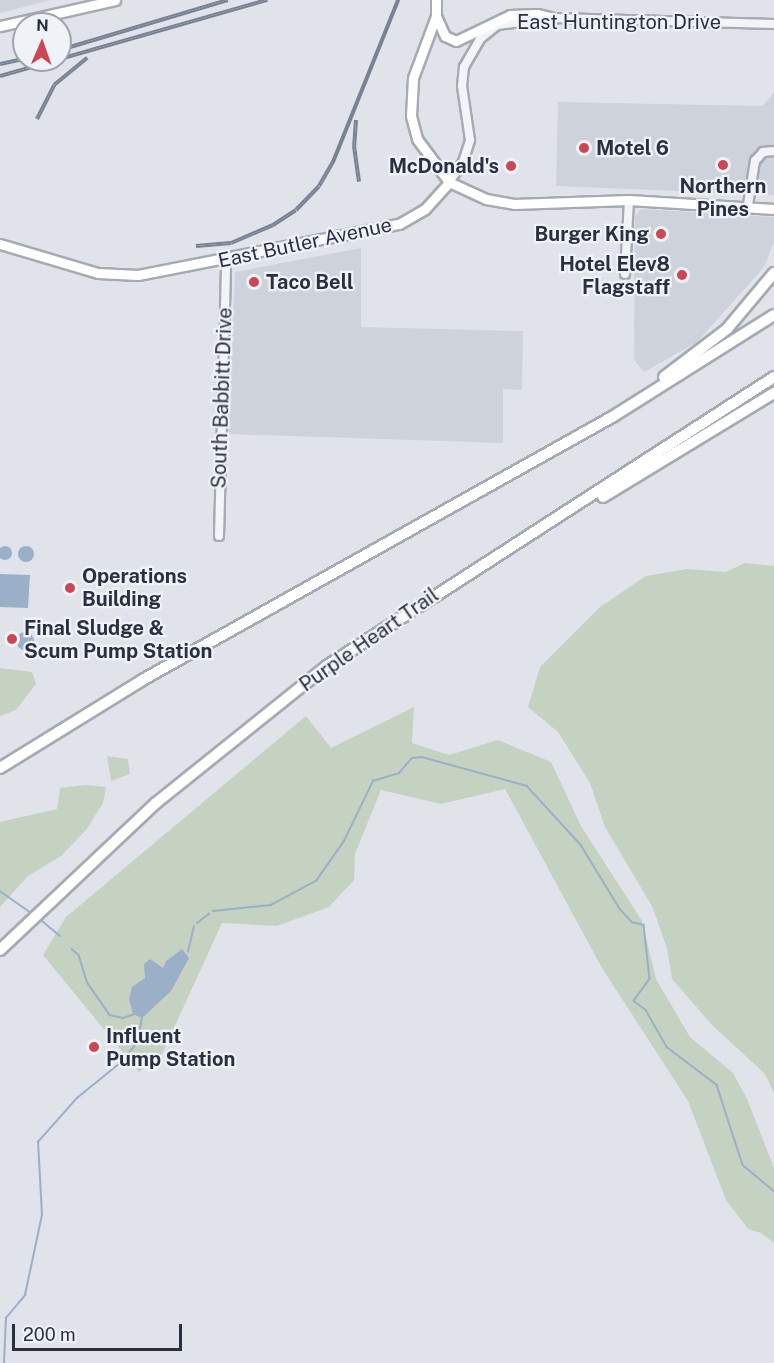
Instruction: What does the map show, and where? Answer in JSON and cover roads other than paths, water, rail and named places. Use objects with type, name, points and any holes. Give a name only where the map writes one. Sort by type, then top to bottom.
[{"type":"highway","points":[[484,489],[701,351],[727,329],[774,273]]},
{"type":"highway","points":[[0,768],[22,752],[134,684],[612,417],[774,315]]},
{"type":"highway","name":"Purple Heart Trail","points":[[1,949],[72,880],[191,773],[320,672],[478,566],[579,504],[774,377]]},
{"type":"highway","points":[[579,504],[601,498],[774,393]]},
{"type":"main road","points":[[0,26],[115,0]]},
{"type":"main road","points":[[436,0],[435,16],[413,78],[411,116],[417,139],[449,182],[486,199],[514,204],[629,200],[748,205],[774,209]]},
{"type":"main road","points":[[435,16],[445,36],[456,41],[510,15],[537,14],[555,18]]},
{"type":"main road","name":"East Butler Avenue","points":[[0,244],[98,273],[138,275],[226,260],[279,246],[399,224],[425,209],[449,182]]},
{"type":"street","name":"East Huntington Drive","points":[[449,182],[463,162],[470,140],[462,77],[469,55],[497,25],[555,18],[774,24]]},
{"type":"street","points":[[748,205],[755,161],[763,152],[774,152]]},
{"type":"street","points":[[625,274],[629,200]]},
{"type":"street","name":"South Babbitt Drive","points":[[219,536],[226,260]]},
{"type":"water","points":[[5,546],[10,548],[12,553],[10,558],[5,560],[0,558],[-2,553],[0,548]]},
{"type":"water","points":[[26,546],[32,548],[34,554],[32,560],[26,562],[20,560],[18,554],[20,548]]},
{"type":"water","points":[[0,574],[30,575],[28,608],[0,607]]},
{"type":"water","points":[[21,632],[29,632],[34,637],[32,648],[21,650],[16,645],[16,637]]},
{"type":"water","points":[[182,949],[189,958],[171,991],[142,1018],[133,1014],[129,999],[132,987],[145,978],[144,964],[150,959],[163,968],[166,961]]},
{"type":"waterway","points":[[213,911],[271,905],[316,881],[344,841],[373,781],[399,773],[412,758],[422,757],[527,786],[581,845],[620,909],[632,922],[644,925],[650,979],[634,1001],[646,1010],[667,1047],[717,1085],[743,1165],[774,1191]]},
{"type":"waterway","points":[[0,891],[31,913]]},
{"type":"waterway","points":[[197,923],[209,914]]},
{"type":"waterway","points":[[40,919],[60,936]]},
{"type":"waterway","points":[[188,952],[194,927]]},
{"type":"waterway","points":[[72,949],[79,955],[87,982],[110,1015],[123,1018],[135,1014]]},
{"type":"waterway","points":[[4,1363],[6,1318],[25,1295],[42,1215],[38,1142],[77,1098],[120,1063],[138,1042],[142,1017]]},
{"type":"railway","points":[[72,46],[228,0]]},
{"type":"railway","points":[[0,76],[267,0]]},
{"type":"railway","points":[[196,246],[231,243],[273,225],[296,210],[319,186],[333,162],[398,0]]},
{"type":"railway","points":[[37,119],[54,85],[87,58]]},
{"type":"railway","points":[[0,64],[12,62]]},
{"type":"railway","points":[[356,120],[354,146],[359,182]]},
{"type":"place","name":"Motel 6","points":[[584,148]]},
{"type":"place","name":"Northern Pines","points":[[723,165]]},
{"type":"place","name":"McDonald's","points":[[511,166]]},
{"type":"place","name":"Burger King","points":[[661,234]]},
{"type":"place","name":"Hotel Elev8 Flagstaff","points":[[682,275]]},
{"type":"place","name":"Taco Bell","points":[[254,282]]},
{"type":"place","name":"Operations Building","points":[[70,588]]},
{"type":"place","name":"Final Sludge & Scum Pump Station","points":[[12,639]]},
{"type":"place","name":"Influent Pump Station","points":[[94,1047]]}]
